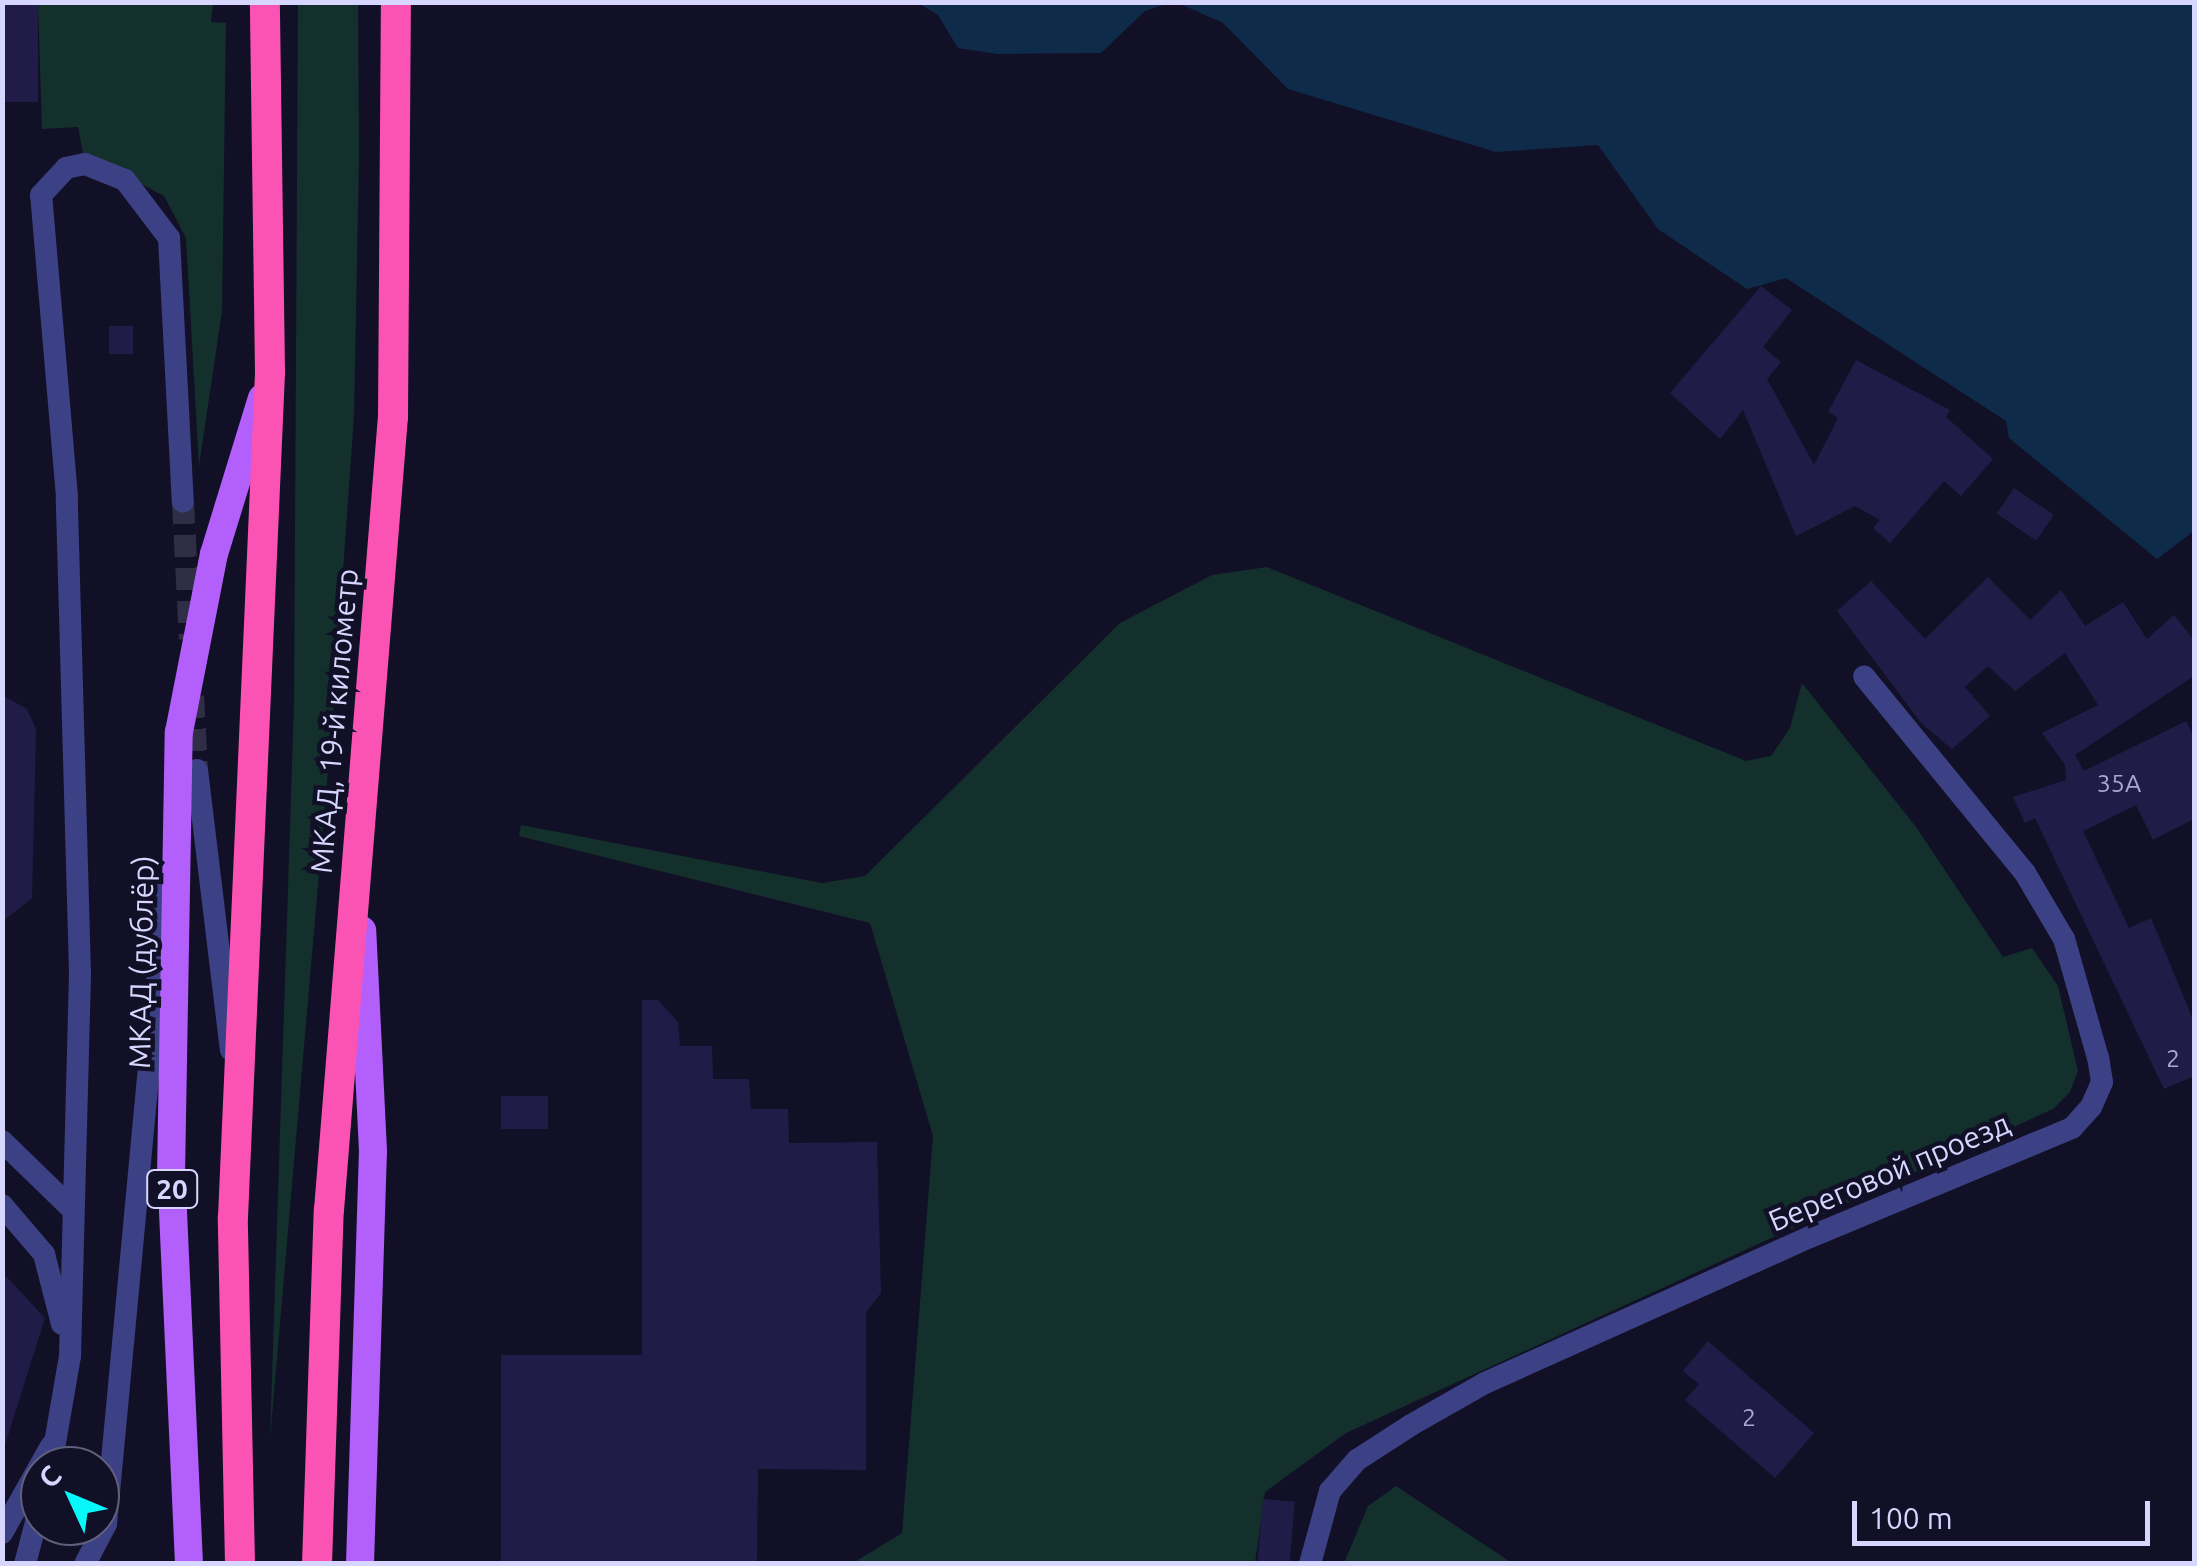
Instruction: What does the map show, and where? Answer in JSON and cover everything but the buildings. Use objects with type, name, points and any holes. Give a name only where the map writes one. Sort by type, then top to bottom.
[{"type":"highway","points":[[240,1564],[238,1103],[270,372],[265,2]]},
{"type":"highway","name":"МКАД, 19-й километр","points":[[318,1564],[318,1445],[358,853],[393,417],[396,2]]},
{"type":"main road","name":"МКАД (дублёр)","points":[[189,1564],[171,1175],[179,732],[214,554],[270,372]]},
{"type":"main road","points":[[358,853],[373,1151],[360,1564]]},
{"type":"street","points":[[56,1446],[70,1356],[80,973],[72,595],[42,195],[66,168],[101,168],[145,198],[169,238],[183,502]]},
{"type":"street","name":"Береговой проезд","points":[[1310,1564],[1330,1491],[1357,1460],[1411,1425],[1810,1237],[2072,1128],[2091,1107],[2102,1082],[2064,939],[2014,859],[1864,676]]},
{"type":"street","points":[[197,770],[238,1103]]},
{"type":"street","points":[[85,1564],[106,1524],[143,1068],[175,813]]},
{"type":"street","points":[[2,1141],[72,1208]]},
{"type":"street","points":[[2,1205],[44,1254],[70,1356]]},
{"type":"street","points":[[2,1532],[60,1430]]},
{"type":"green space","points":[[38,3],[213,3],[211,22],[226,23],[222,311],[199,466],[186,238],[164,196],[83,153],[78,127],[42,129]]},
{"type":"green space","points":[[298,3],[358,3],[354,415],[334,701],[270,1439],[294,704]]},
{"type":"green space","points":[[1267,567],[1746,761],[1771,756],[1790,728],[1802,683],[1916,827],[2003,957],[2032,948],[2058,986],[2078,1071],[2070,1092],[2053,1109],[1346,1433],[1265,1492],[1255,1563],[853,1563],[902,1533],[933,1136],[870,923],[519,836],[521,825],[822,883],[865,876],[1120,623],[1212,575]]},
{"type":"green space","points":[[1396,1486],[1512,1563],[1344,1563],[1368,1506]]},
{"type":"water","points":[[918,3],[1169,3],[1145,11],[1101,53],[997,54],[958,48],[938,15]]},
{"type":"water","points":[[1178,3],[2194,3],[2194,531],[2157,559],[2009,438],[2006,421],[1786,278],[1747,289],[1658,229],[1598,145],[1496,152],[1288,89],[1223,23]]},
{"type":"tunnel","points":[[183,502],[190,639]]},
{"type":"tunnel","points":[[193,696],[197,770]]}]
